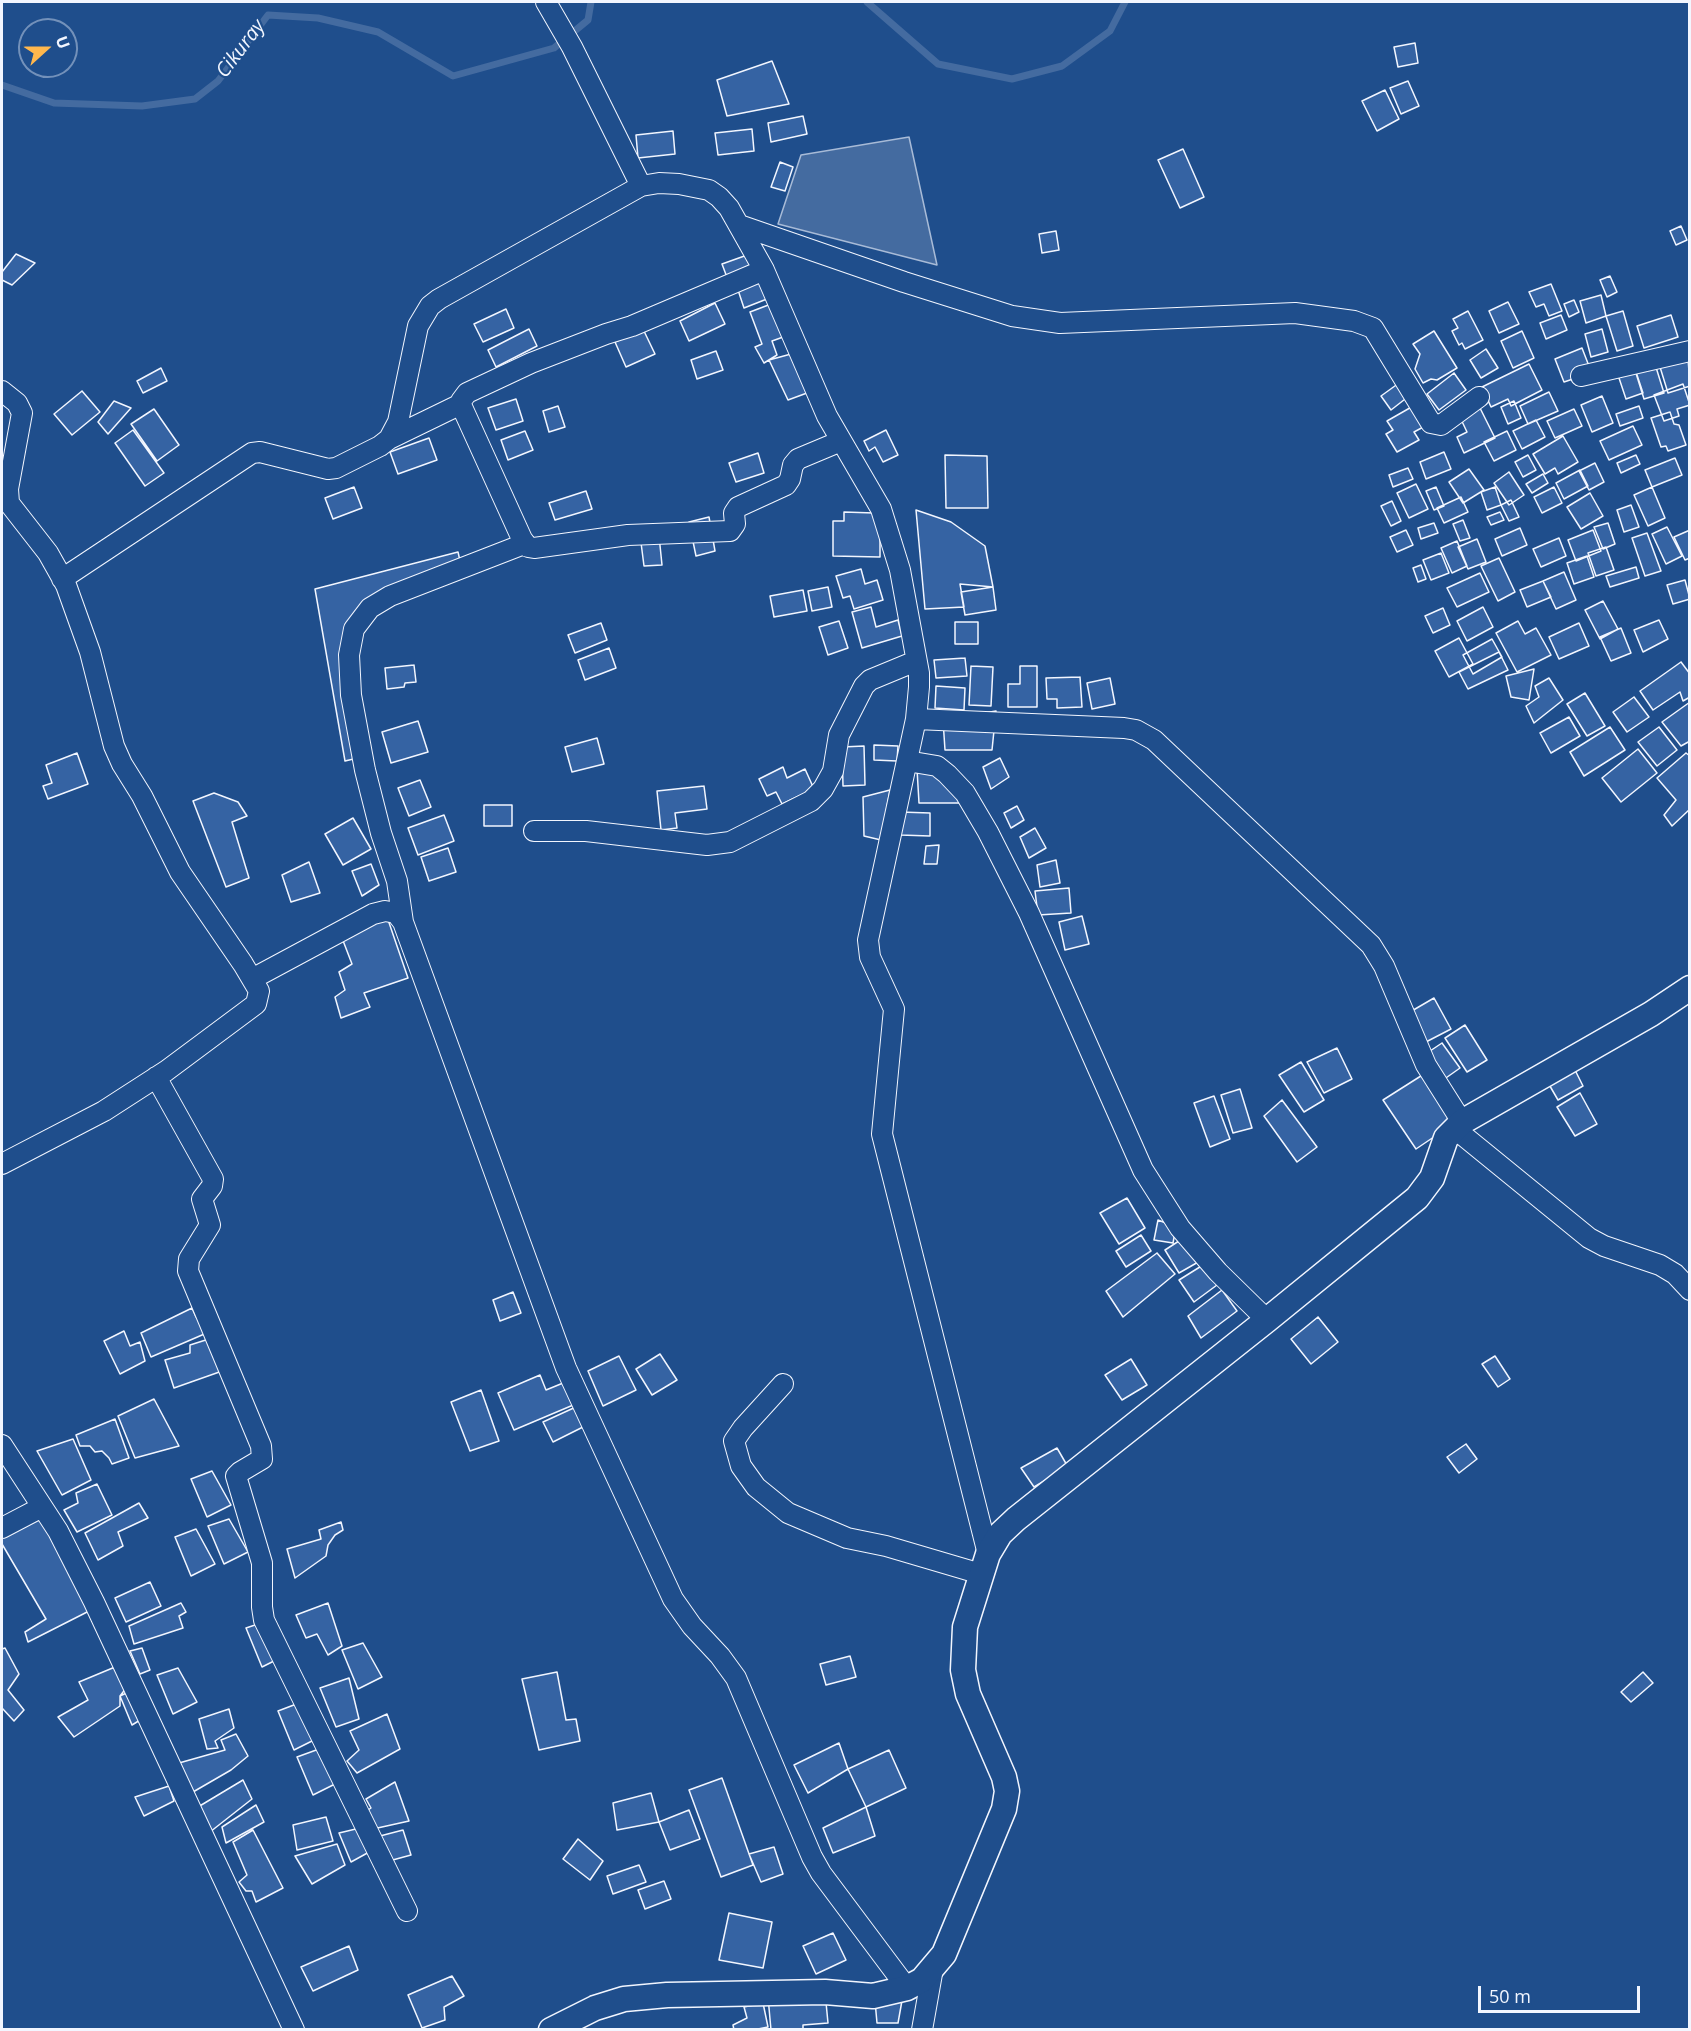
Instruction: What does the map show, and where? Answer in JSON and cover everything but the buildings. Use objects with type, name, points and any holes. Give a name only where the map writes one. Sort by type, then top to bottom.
[{"type":"street","points":[[546,2],[572,47],[641,186]]},
{"type":"street","points":[[389,439],[398,422],[418,326],[430,306],[439,299],[641,186],[659,183],[679,184],[709,190],[729,208],[764,270],[827,416],[881,509],[900,570],[919,687],[916,719],[868,940],[870,957],[894,1009],[882,1134],[985,1564]]},
{"type":"street","points":[[739,225],[904,282],[1012,316],[1060,323],[1295,313],[1354,321],[1373,328],[1431,423],[1441,425],[1479,397]]},
{"type":"street","points":[[764,270],[632,326],[531,363],[467,393],[463,396],[461,404],[525,544],[534,549],[628,535],[730,531],[735,524],[734,513],[738,507],[786,485],[793,465],[798,459],[841,441]]},
{"type":"street","points":[[1581,376],[1689,351]]},
{"type":"street","points":[[2,391],[17,403],[22,413],[8,489],[9,503],[48,553],[66,585],[90,652],[109,728],[122,764],[180,872],[259,991],[256,1004],[156,1077],[104,1111],[2,1164]]},
{"type":"street","points":[[62,579],[252,453],[260,452],[328,469],[380,446],[389,439],[461,404]]},
{"type":"street","points":[[525,544],[390,596],[370,608],[354,629],[349,655],[351,695],[364,770],[397,881],[403,922],[566,1368],[673,1599],[692,1626],[720,1656],[736,1678],[812,1857],[821,1873],[907,1988]]},
{"type":"street","points":[[534,831],[586,831],[707,845],[730,842],[811,801],[823,789],[833,771],[839,735],[864,686],[870,680],[916,661]]},
{"type":"street","points":[[916,719],[1124,728],[1136,730],[1154,740],[1371,945],[1384,966],[1426,1065],[1458,1125],[1589,1238],[1604,1246],[1660,1265],[1675,1274],[1689,1290]]},
{"type":"street","points":[[907,761],[937,766],[964,793],[988,832],[1029,913],[1143,1170],[1180,1228],[1218,1272],[1267,1320]]},
{"type":"street","points":[[252,979],[373,914],[385,910],[396,913],[403,922]]},
{"type":"street","points":[[551,2030],[595,2008],[624,1999],[667,1995],[825,1992],[873,1995],[907,1988],[922,1980],[944,1954],[1004,1809],[1007,1791],[1004,1777],[968,1694],[963,1670],[965,1627],[985,1564],[1000,1534],[1016,1518],[1417,1198],[1432,1178],[1441,1148],[1458,1125],[1651,1014],[1689,988]]},
{"type":"street","points":[[156,1077],[213,1179],[212,1186],[202,1199],[209,1220],[209,1228],[189,1259],[188,1271],[261,1446],[262,1459],[237,1474],[236,1480],[262,1563],[264,1620],[406,1911]]},
{"type":"street","points":[[783,1384],[742,1428],[734,1441],[741,1466],[756,1487],[788,1513],[847,1538],[985,1564]]},
{"type":"street","points":[[2,1445],[58,1531],[96,1605],[294,2030]]},
{"type":"street","points":[[2,1528],[42,1507]]},
{"type":"street","points":[[922,2030],[933,1968]]},
{"type":"water","points":[[909,137],[937,265],[778,224],[801,155]]},
{"type":"waterway","name":"Cikuray","points":[[2,85],[54,103],[142,106],[195,99],[218,81],[268,15],[318,18],[378,32],[453,76],[554,48],[588,20],[591,2]]},
{"type":"waterway","name":"Cikuray","points":[[867,2],[938,64],[1012,79],[1062,66],[1110,31],[1125,2]]}]
